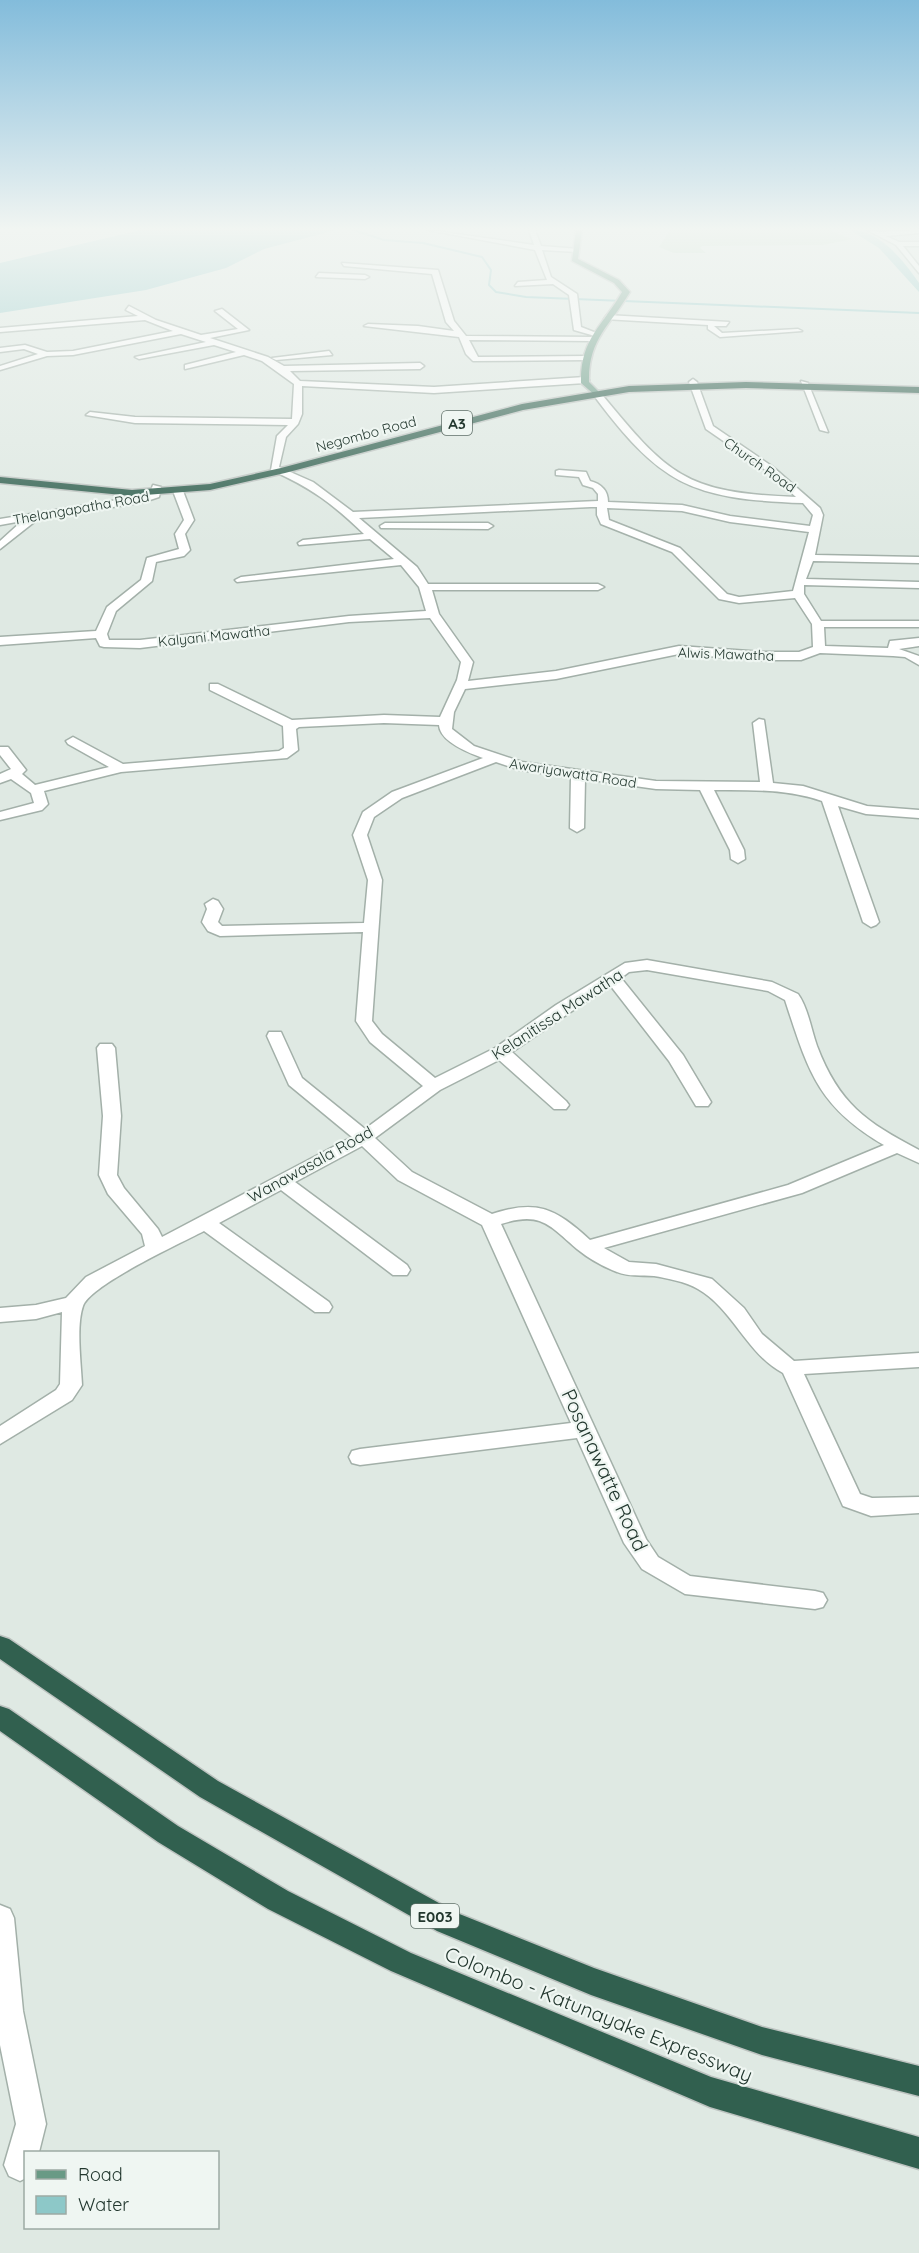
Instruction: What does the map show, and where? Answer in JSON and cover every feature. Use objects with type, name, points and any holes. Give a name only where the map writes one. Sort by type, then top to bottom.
[{"type":"highway","name":"Negombo Road","points":[[0,475],[178,491],[229,484],[437,428],[593,391],[693,383],[919,388]]},
{"type":"highway","name":"Negombo Road","points":[[0,480],[110,492],[156,490],[278,469]]},
{"type":"highway","name":"Colombo - Katunayake Expressway","points":[[0,1646],[209,1789],[447,1922],[591,1981],[762,2041],[919,2081]]},
{"type":"highway","name":"Colombo - Katunayake Expressway","points":[[0,1717],[168,1834],[279,1900],[400,1962],[710,2092],[919,2153]]},
{"type":"main road","points":[[593,391],[585,380],[586,358],[594,336]]},
{"type":"street","points":[[3,368],[46,354],[87,351],[165,335]]},
{"type":"street","points":[[188,335],[265,359],[282,369],[298,383],[434,390],[585,380]]},
{"type":"street","points":[[196,338],[214,335]]},
{"type":"street","points":[[453,335],[462,337],[594,336]]},
{"type":"street","points":[[779,335],[781,341]]},
{"type":"street","points":[[462,337],[471,356],[480,361],[586,358]]},
{"type":"street","points":[[139,357],[214,343]]},
{"type":"street","points":[[0,350],[25,347],[46,354]]},
{"type":"street","points":[[188,367],[247,352]]},
{"type":"street","points":[[265,359],[329,352]]},
{"type":"street","points":[[282,369],[420,366]]},
{"type":"street","points":[[214,687],[292,725],[384,719],[444,721],[449,704],[461,686],[467,662],[433,614],[425,587],[404,561],[372,536],[351,515],[310,484],[278,469],[282,436],[295,422],[298,383]]},
{"type":"street","name":"Church Road","points":[[693,383],[709,427],[771,470],[808,500],[818,515],[809,558],[799,582],[798,594]]},
{"type":"street","points":[[804,385],[825,430]]},
{"type":"street","points":[[593,391],[656,459],[692,485],[750,496],[808,500]]},
{"type":"street","points":[[90,415],[135,420],[295,422]]},
{"type":"street","points":[[559,473],[583,474],[586,483],[596,486],[603,494],[602,516],[605,522],[676,550],[723,597],[739,600],[798,594],[818,624],[819,649]]},
{"type":"street","name":"Thelangapatha Road","points":[[0,522],[144,499],[156,490]]},
{"type":"street","points":[[101,634],[111,609],[146,581],[151,560],[180,554],[186,550],[180,534],[189,520],[188,512],[178,491]]},
{"type":"street","points":[[351,515],[604,505],[682,508],[730,519],[814,530]]},
{"type":"street","points":[[0,546],[34,517]]},
{"type":"street","points":[[362,526],[488,526]]},
{"type":"street","points":[[303,543],[372,536]]},
{"type":"street","points":[[809,558],[919,560]]},
{"type":"street","points":[[241,580],[404,561]]},
{"type":"street","points":[[799,582],[919,585]]},
{"type":"street","points":[[425,587],[598,587]]},
{"type":"street","name":"Kalyani Mawatha","points":[[0,641],[101,634],[104,643],[140,644],[349,619],[433,614]]},
{"type":"street","points":[[818,624],[919,624]]},
{"type":"street","points":[[893,652],[894,644],[919,642]]},
{"type":"street","name":"Alwis Mawatha","points":[[461,686],[556,675],[679,650],[801,656],[819,649],[893,652],[908,654],[919,661]]},
{"type":"street","name":"Awariyawatta Road","points":[[444,721],[446,730],[455,740],[492,759],[520,766],[656,785],[767,786],[803,790],[866,810],[919,814]]},
{"type":"street","points":[[759,723],[767,786]]},
{"type":"street","points":[[7,777],[32,789],[37,789],[122,768],[282,755],[291,750],[289,727],[292,725]]},
{"type":"street","points":[[74,741],[122,768]]},
{"type":"street","points":[[3,750],[19,770],[7,777]]},
{"type":"street","points":[[434,1086],[376,1038],[364,1021],[375,880],[360,835],[368,815],[396,795],[492,759]]},
{"type":"street","points":[[577,828],[578,775]]},
{"type":"street","points":[[706,787],[737,850],[738,859]]},
{"type":"street","points":[[0,816],[37,807],[41,804],[37,789]]},
{"type":"street","points":[[829,800],[872,922]]},
{"type":"street","points":[[213,904],[215,909],[210,922],[213,928],[219,931],[372,927]]},
{"type":"street","name":"Kelanitissa Mawatha","points":[[434,1086],[501,1052],[625,968],[647,965],[772,987],[792,997],[804,1036],[825,1082],[839,1104],[898,1146],[919,1157]]},
{"type":"street","points":[[612,977],[677,1059],[702,1102]]},
{"type":"street","points":[[275,1036],[294,1081],[365,1137],[405,1176],[490,1221],[518,1212],[544,1214],[560,1223],[586,1247],[625,1268],[656,1270],[685,1276],[705,1284],[737,1313],[755,1339],[778,1361],[791,1368],[919,1360]]},
{"type":"street","points":[[106,1048],[112,1116],[108,1175],[115,1190],[151,1233],[155,1248]]},
{"type":"street","points":[[501,1052],[560,1105]]},
{"type":"street","name":"Wanawasala Road","points":[[73,1303],[93,1282],[365,1137],[434,1086]]},
{"type":"street","points":[[586,1247],[795,1189],[898,1146]]},
{"type":"street","points":[[281,1181],[400,1270]]},
{"type":"street","name":"Posanawatte Road","points":[[490,1221],[636,1543],[650,1563],[665,1575],[685,1585],[815,1600]]},
{"type":"street","points":[[205,1222],[322,1307]]},
{"type":"street","points":[[0,1315],[36,1312],[73,1303],[70,1334],[71,1385],[64,1395],[0,1436]]},
{"type":"street","points":[[791,1368],[851,1500],[871,1507],[919,1505]]},
{"type":"street","points":[[360,1457],[586,1429]]},
{"type":"street","points":[[0,1918],[8,2011],[31,2124],[20,2165]]}]
